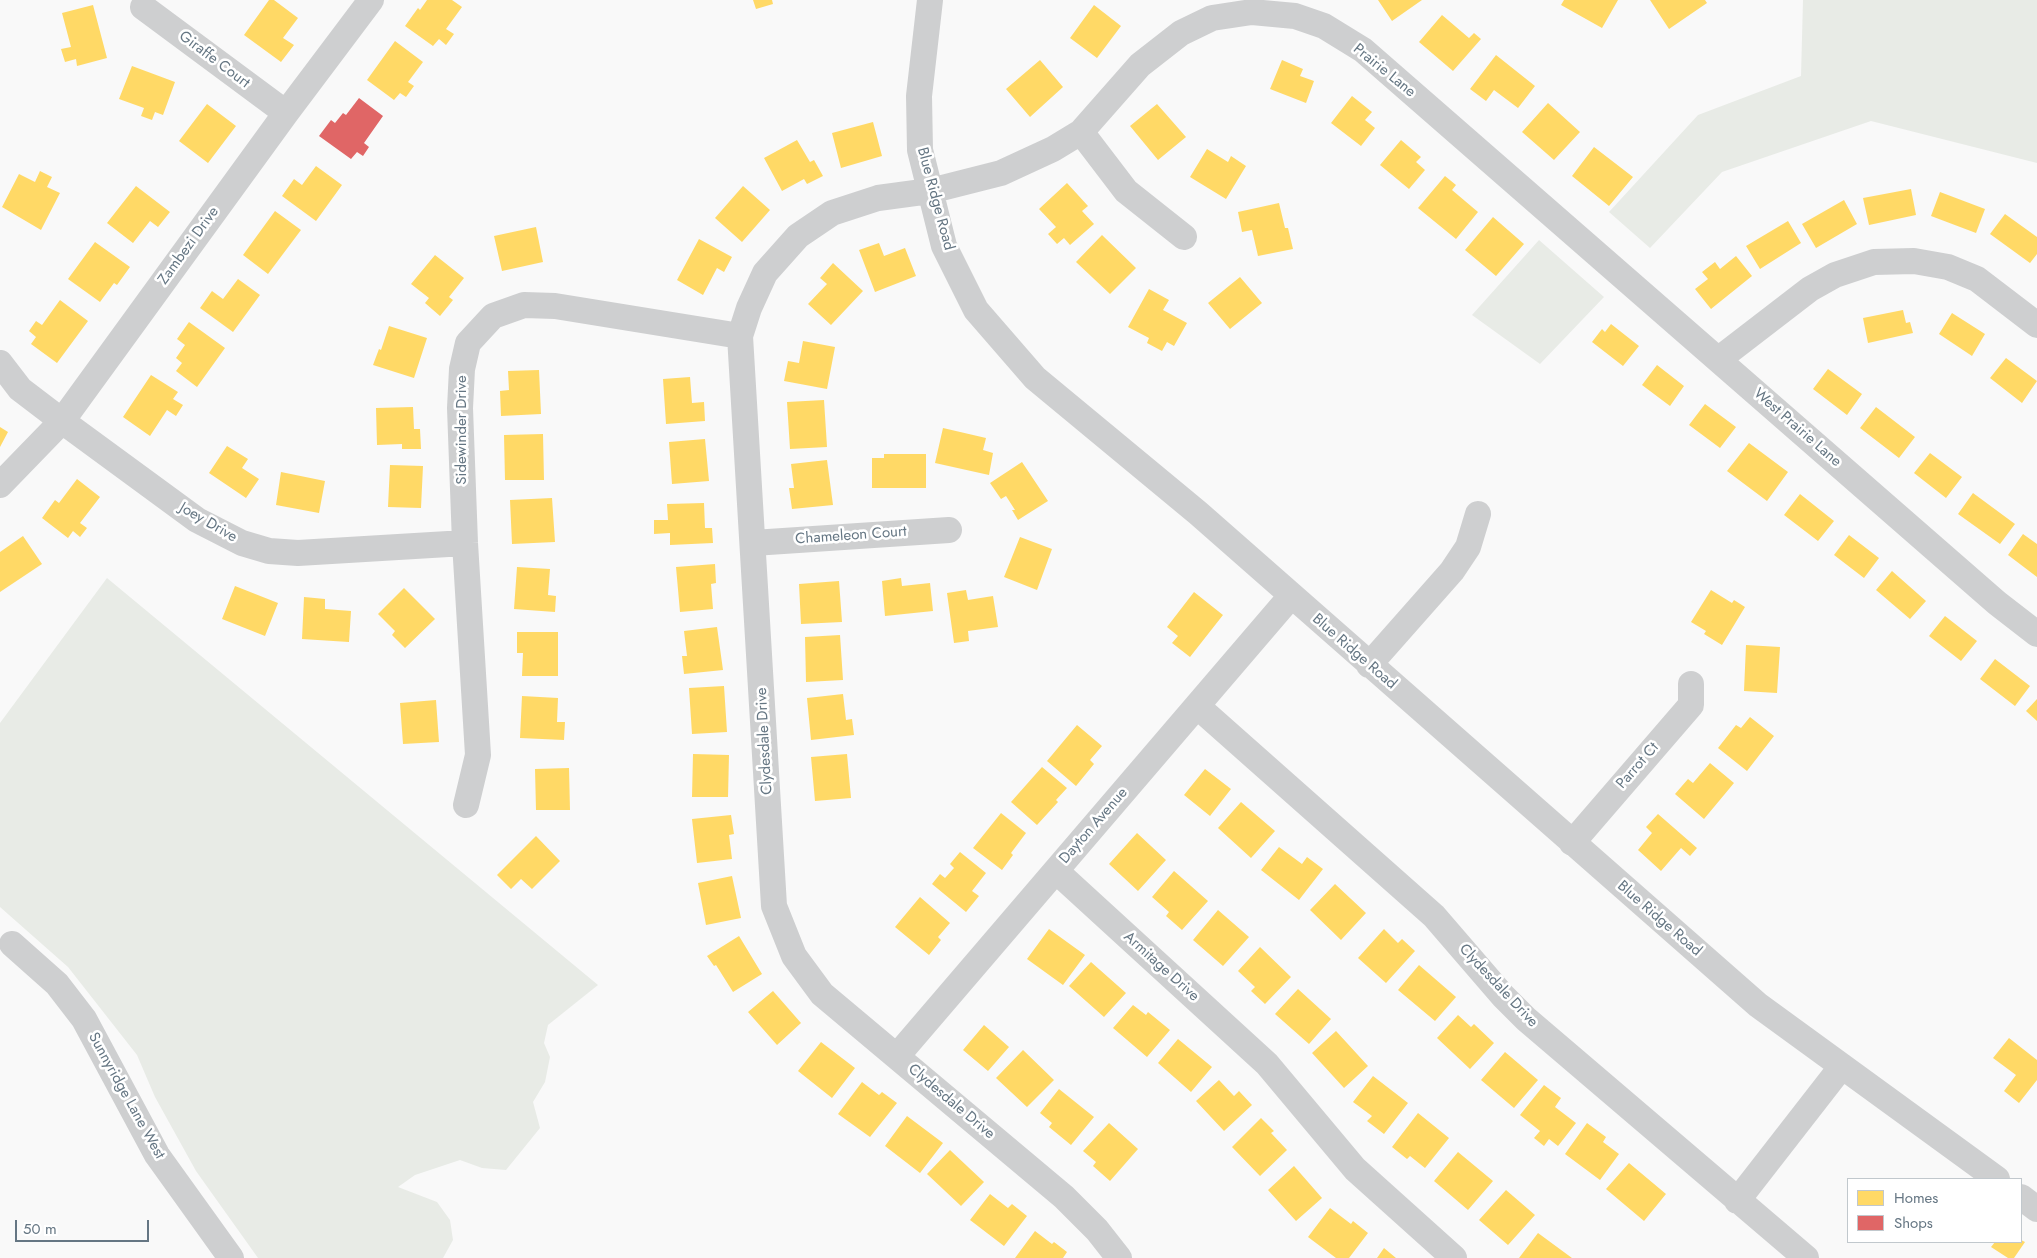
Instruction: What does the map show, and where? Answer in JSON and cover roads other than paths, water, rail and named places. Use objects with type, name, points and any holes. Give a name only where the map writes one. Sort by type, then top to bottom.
[{"type":"street","name":"Zambezi Drive","points":[[0,485],[62,421],[286,113],[371,0]]},
{"type":"street","name":"Blue Ridge Road","points":[[930,0],[919,96],[920,150],[944,246],[976,310],[1034,378],[1198,513],[1758,1006],[1996,1178]]},
{"type":"street","name":"Giraffe Court","points":[[143,7],[286,113]]},
{"type":"street","name":"Prairie Lane","points":[[930,191],[1000,173],[1053,149],[1081,132],[1140,65],[1181,33],[1212,18],[1296,8],[1363,50],[1558,221]]},
{"type":"street","points":[[1081,132],[1126,191],[1184,238]]},
{"type":"street","name":"Clydesdale Drive","points":[[930,191],[878,198],[832,213],[798,236],[765,273],[749,308],[740,336],[774,906],[794,956],[822,994],[1064,1197],[1097,1230],[1119,1258]]},
{"type":"street","name":"West Prairie Lane","points":[[1558,221],[1719,359],[1996,603],[2037,634]]},
{"type":"street","points":[[1719,359],[1810,289],[1834,275],[1874,262],[1914,261],[1948,267],[1977,279],[2037,325]]},
{"type":"street","name":"Sidewinder Drive","points":[[466,805],[478,755],[465,543],[460,408],[462,370],[468,343],[493,316],[524,306],[555,306],[740,336]]},
{"type":"street","name":"Joey Drive","points":[[0,363],[20,388],[197,520],[251,546],[269,551],[298,553],[465,543]]},
{"type":"street","points":[[1369,665],[1452,571],[1468,547],[1478,514]]},
{"type":"street","name":"Chameleon Court","points":[[753,543],[950,530]]},
{"type":"street","name":"Dayton Avenue","points":[[897,1056],[1291,596]]},
{"type":"street","name":"Parrot Ct","points":[[1572,843],[1692,705],[1691,684]]},
{"type":"street","name":"Clydesdale Drive","points":[[1197,706],[1434,916],[1503,996],[1526,1019],[1806,1258]]},
{"type":"street","name":"Armitage Drive","points":[[1056,871],[1267,1064],[1355,1169],[1454,1258]]},
{"type":"street","name":"Sunnyridge Lane West","points":[[12,944],[57,984],[84,1019],[157,1155],[231,1258]]},
{"type":"street","points":[[1738,1200],[1842,1066]]},
{"type":"street","points":[[2022,1198],[2037,1209]]}]
